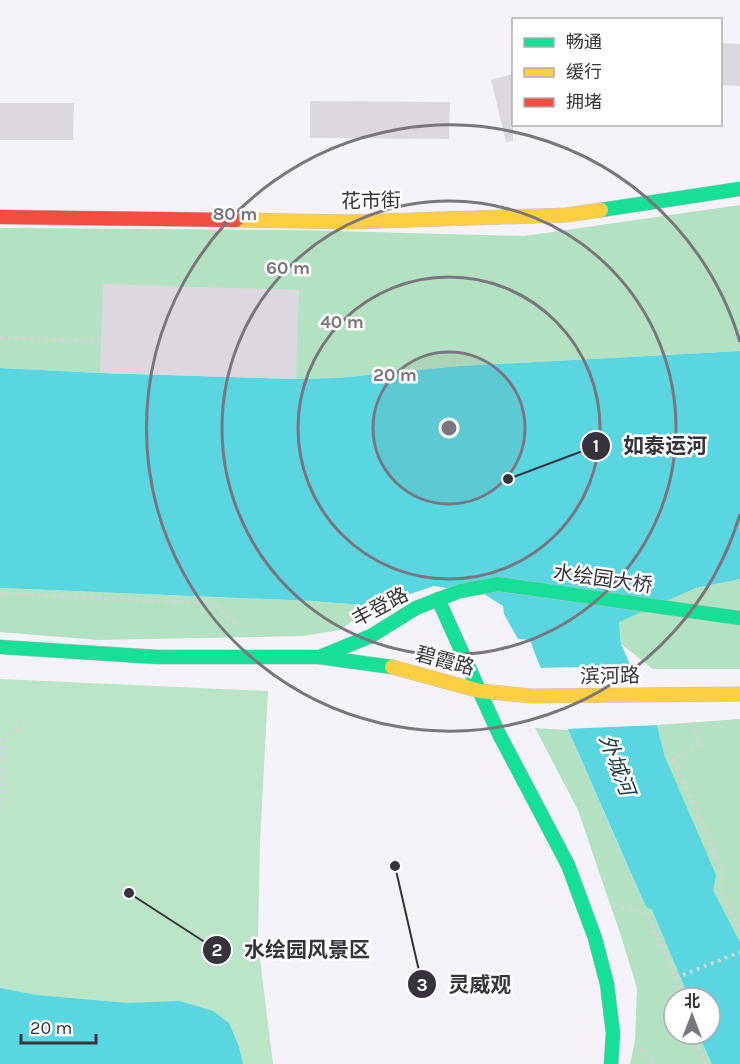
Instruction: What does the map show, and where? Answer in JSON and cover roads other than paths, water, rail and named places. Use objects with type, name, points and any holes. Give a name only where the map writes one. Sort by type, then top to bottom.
[{"type":"street","name":"花市街","points":[[0,217],[351,222],[567,215],[740,189]]},
{"type":"street","name":"水绘园大桥","points":[[460,591],[498,584],[740,618]]},
{"type":"street","name":"丰登路","points":[[319,657],[371,636],[416,608],[460,591]]},
{"type":"street","points":[[438,600],[480,691]]},
{"type":"street","name":"碧霞路","points":[[0,647],[157,657],[319,657],[390,666],[480,691],[498,732],[568,865],[595,938],[607,984],[613,1033],[610,1064]]},
{"type":"street","name":"滨河路","points":[[480,691],[532,696],[740,694]]},
{"type":"water","name":"外城河","points":[[740,351],[740,579],[696,588],[619,622],[621,644],[657,725],[665,757],[716,875],[713,890],[740,942],[740,1064],[712,1064],[704,1046],[722,1046],[722,986],[684,986],[652,910],[646,907],[530,640],[518,639],[504,614],[503,606],[484,594],[434,586],[374,606],[312,601],[0,588],[0,368],[296,379],[337,378],[459,366]]},
{"type":"water","points":[[0,988],[37,995],[127,1003],[180,1001],[213,1011],[229,1023],[243,1064],[0,1064]]},
{"type":"place","name":"如泰运河","points":[[508,479]]},
{"type":"place","name":"灵威观","points":[[395,866]]},
{"type":"place","name":"水绘园风景区","points":[[129,893]]}]
